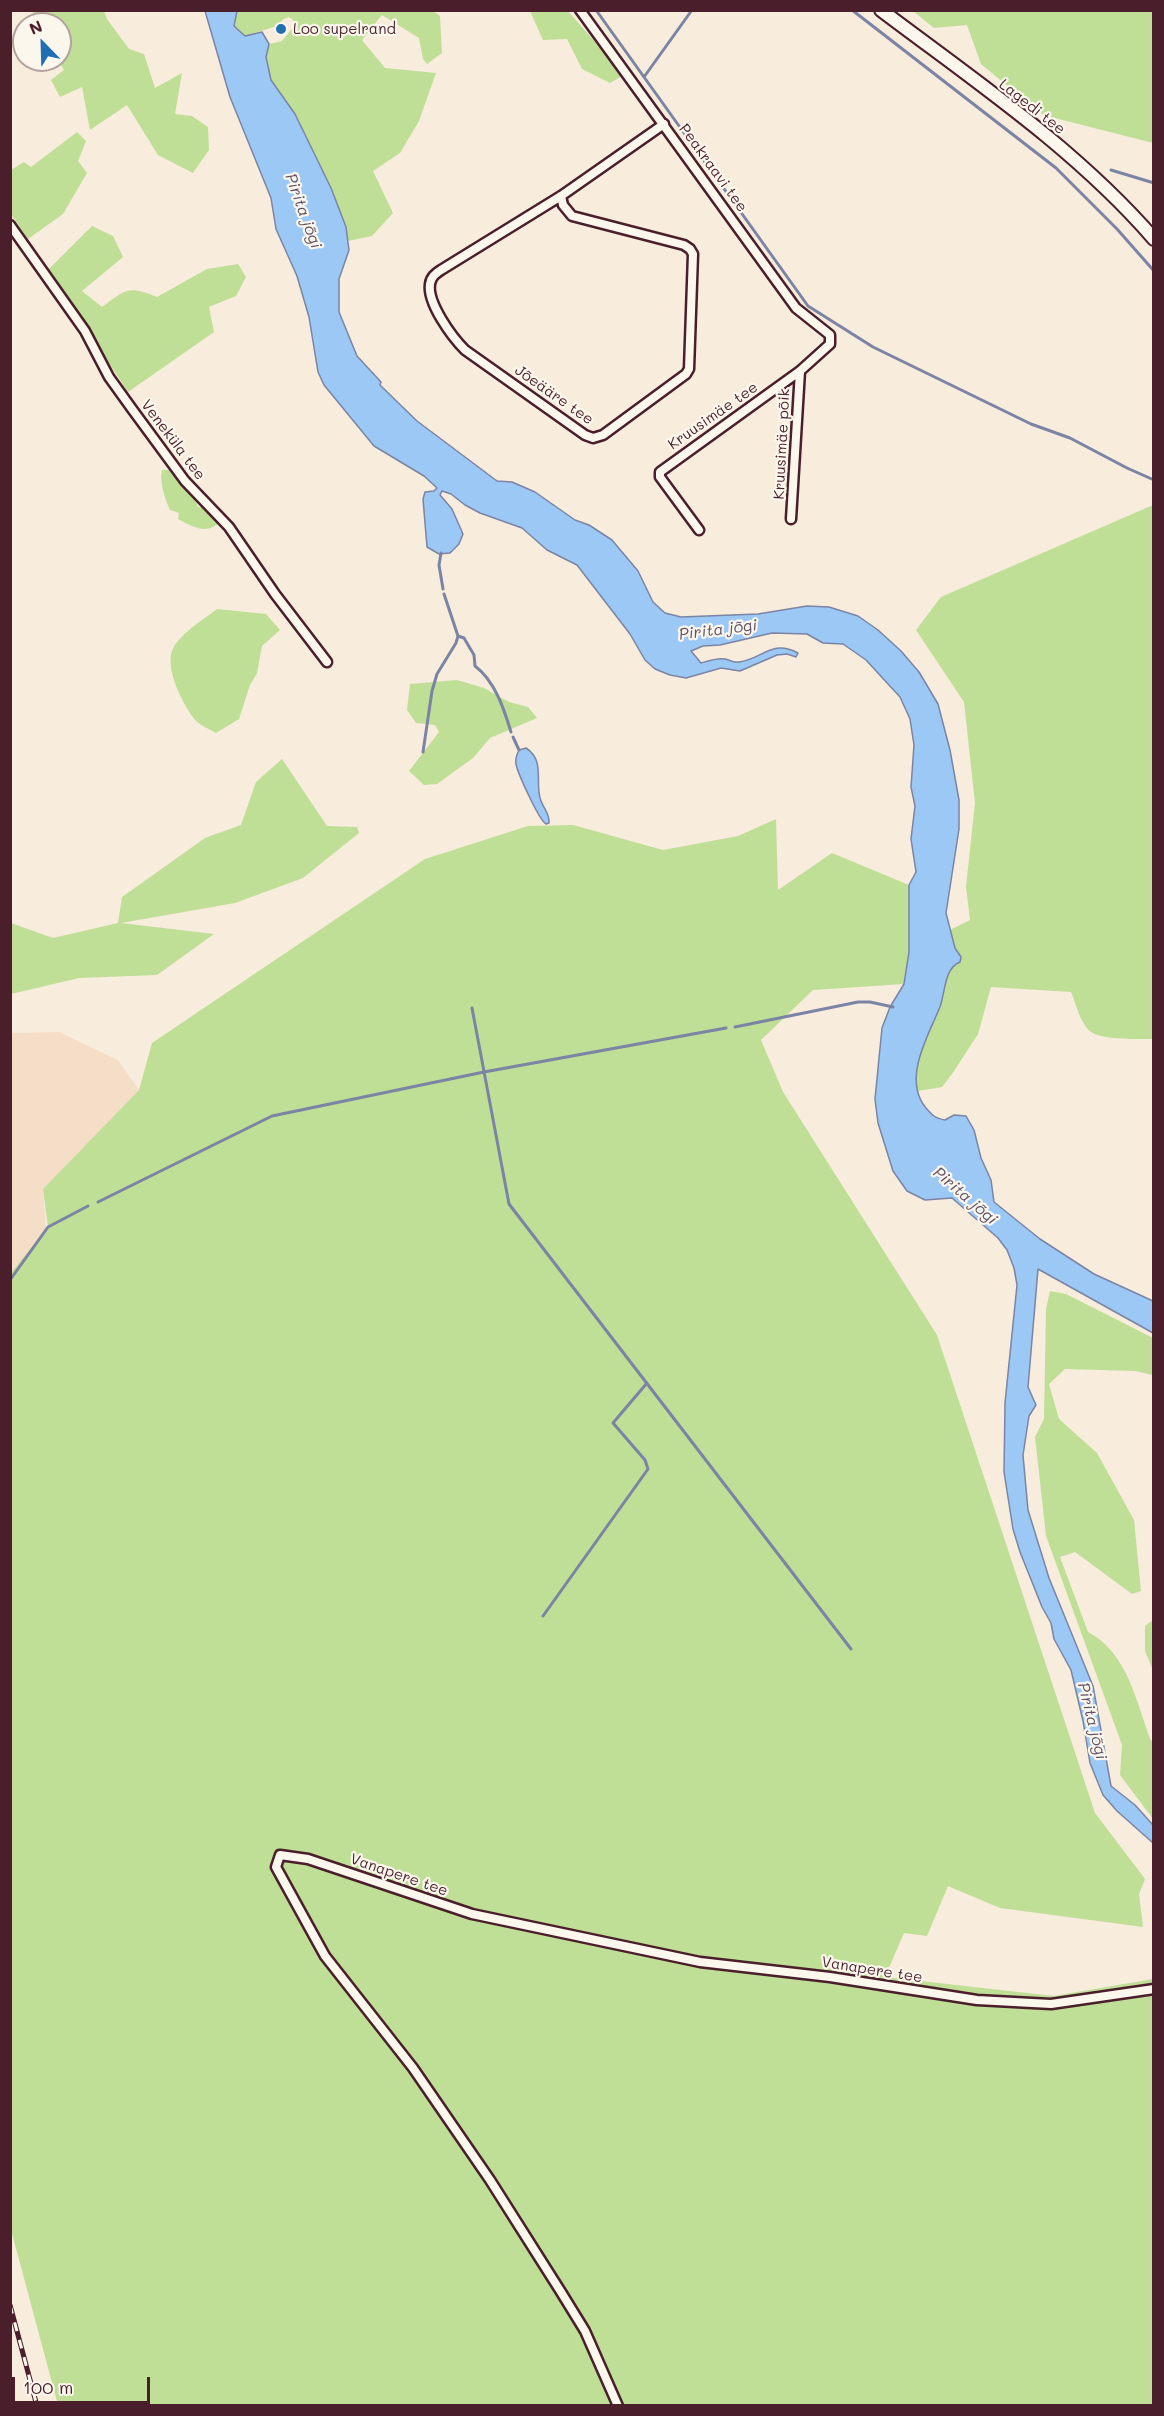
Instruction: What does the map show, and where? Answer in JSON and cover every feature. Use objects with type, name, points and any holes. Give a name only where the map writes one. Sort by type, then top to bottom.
[{"type":"street","name":"Peakraavi tee","points":[[580,10],[796,308],[831,335]]},
{"type":"street","name":"Lagedi tee","points":[[881,10],[1078,162],[1154,239]]},
{"type":"street","name":"Jõeääre tee","points":[[561,196],[563,205],[572,216],[684,245],[693,254],[689,369],[686,374],[603,435],[593,438],[585,435],[465,350],[445,324],[436,308],[430,289],[433,276],[441,270],[561,196],[664,124]]},
{"type":"street","name":"Veneküla tee","points":[[10,225],[85,331],[109,377],[132,409],[185,480],[229,527],[275,594],[327,663]]},
{"type":"street","name":"Kruusimäe tee","points":[[699,531],[660,477],[660,472],[800,371],[830,344],[831,335]]},
{"type":"street","name":"Kruusimäe põik","points":[[791,519],[800,371]]},
{"type":"street","name":"Vanapere tee","points":[[618,2406],[585,2331],[490,2180],[413,2068],[325,1956],[276,1867],[280,1855],[308,1859],[472,1914],[700,1962],[830,1977],[977,2000],[1051,2004],[1154,1989]]},
{"type":"shaded area","points":[[59,1032],[118,1060],[139,1090],[43,1189],[46,1230],[11,1275],[11,1033]]},
{"type":"green space","points":[[237,10],[432,10],[440,16],[442,53],[427,64],[423,59],[419,38],[382,15],[362,40],[385,68],[436,73],[419,121],[400,153],[373,171],[393,213],[372,236],[348,241],[346,227],[331,188],[295,114],[271,80],[266,57],[269,44],[282,41],[294,26],[293,20],[289,17],[277,26],[245,36],[234,26]]},
{"type":"green space","points":[[104,11],[107,19],[129,49],[144,54],[155,88],[182,73],[175,114],[192,116],[208,127],[209,150],[193,173],[158,155],[127,105],[90,130],[82,87],[60,97],[51,80],[61,72],[72,72],[72,12],[32,12]]},
{"type":"green space","points":[[530,11],[568,11],[624,75],[610,83],[582,69],[567,39],[543,40]]},
{"type":"green space","points":[[913,11],[1153,11],[1153,143],[1043,115],[981,64],[967,25],[934,28]]},
{"type":"green space","points":[[77,132],[86,141],[78,161],[87,173],[63,214],[28,239],[11,214],[11,170],[24,162],[31,167]]},
{"type":"green space","points":[[92,226],[113,236],[123,257],[82,291],[102,307],[122,293],[133,290],[157,297],[207,269],[238,264],[246,277],[236,296],[209,307],[214,332],[128,392],[48,270]]},
{"type":"green space","points":[[162,470],[175,470],[194,497],[198,507],[205,507],[220,522],[205,529],[194,527],[178,519],[179,513],[170,510],[164,495]]},
{"type":"green space","points":[[1153,505],[1153,1039],[1114,1038],[1093,1033],[1085,1026],[1071,992],[991,987],[978,1034],[952,1074],[942,1087],[918,1091],[894,1042],[919,978],[960,962],[961,957],[955,948],[950,930],[970,920],[966,887],[975,803],[964,702],[916,630],[941,597]]},
{"type":"green space","points":[[217,609],[266,614],[280,630],[262,646],[257,673],[250,685],[239,719],[216,733],[196,721],[186,707],[173,678],[171,659],[172,651],[180,639]]},
{"type":"green space","points":[[457,680],[484,688],[509,702],[528,707],[537,718],[490,738],[473,758],[437,784],[424,785],[409,771],[439,732],[435,725],[416,723],[407,710],[410,684]]},
{"type":"green space","points":[[282,759],[327,826],[357,827],[359,833],[303,878],[235,903],[121,923],[214,934],[157,975],[79,978],[11,994],[11,923],[53,938],[118,923],[122,897],[205,838],[241,825],[256,782]]},
{"type":"green space","points":[[776,819],[778,890],[832,853],[909,885],[909,952],[904,984],[813,990],[761,1040],[783,1092],[937,1335],[1095,1813],[1145,1879],[1139,1894],[1143,1927],[1000,1908],[948,1886],[927,1936],[904,1933],[885,1977],[1054,1996],[1153,1979],[1153,2405],[58,2405],[10,2226],[10,1274],[48,1227],[43,1189],[139,1090],[152,1043],[425,859],[528,826],[573,825],[663,850],[738,836]]},
{"type":"green space","points":[[1050,1291],[1066,1294],[1153,1338],[1153,1375],[1135,1371],[1065,1369],[1049,1384],[1059,1419],[1097,1453],[1134,1520],[1141,1591],[1132,1594],[1075,1552],[1060,1557],[1088,1632],[1102,1641],[1122,1665],[1151,1741],[1153,1739],[1153,1819],[1120,1775],[1122,1745],[1046,1536],[1035,1437],[1044,1419],[1046,1309]]},
{"type":"green space","points":[[1153,1620],[1153,1670],[1145,1651],[1145,1626]]},
{"type":"water","name":"Pirita jõgi","points":[[205,11],[237,11],[234,26],[245,36],[262,32],[269,44],[266,57],[271,80],[295,114],[331,188],[346,227],[349,250],[339,279],[339,312],[357,356],[381,382],[380,385],[417,421],[497,481],[512,482],[535,492],[575,520],[589,525],[612,540],[638,571],[653,602],[665,613],[681,617],[758,614],[807,606],[829,607],[858,616],[901,651],[919,672],[938,704],[950,750],[959,800],[959,829],[946,913],[955,948],[961,957],[960,962],[948,975],[940,1007],[919,1058],[916,1084],[919,1097],[936,1117],[945,1120],[954,1115],[966,1116],[974,1130],[981,1158],[991,1180],[994,1202],[1040,1239],[1094,1274],[1153,1301],[1153,1333],[1038,1269],[1028,1387],[1036,1405],[1029,1416],[1023,1455],[1028,1510],[1049,1578],[1093,1686],[1111,1786],[1135,1805],[1153,1825],[1153,1843],[1117,1811],[1103,1795],[1090,1763],[1071,1670],[1054,1639],[1051,1623],[1042,1607],[1013,1529],[1004,1472],[1005,1403],[1017,1285],[1014,1268],[1007,1250],[998,1238],[952,1198],[925,1200],[907,1191],[893,1171],[878,1123],[875,1099],[882,1028],[890,1007],[904,984],[909,952],[909,885],[916,872],[911,839],[915,806],[911,787],[914,745],[910,719],[900,697],[866,660],[843,644],[823,643],[807,634],[772,633],[720,645],[703,646],[691,651],[701,663],[722,659],[739,662],[781,648],[798,653],[796,657],[787,654],[777,655],[740,671],[721,668],[686,678],[655,669],[645,660],[630,634],[577,565],[547,550],[522,528],[480,513],[451,494],[442,491],[440,495],[452,509],[463,534],[459,544],[450,553],[439,554],[427,547],[423,499],[425,492],[434,491],[437,488],[424,476],[374,446],[324,385],[318,372],[309,317],[297,276],[276,229],[271,198],[230,97]]},
{"type":"water","points":[[526,748],[536,759],[538,766],[539,794],[549,820],[546,824],[529,796],[516,764],[519,750]]},
{"type":"waterway","points":[[596,10],[808,306],[873,347],[1031,424],[1070,438],[1154,480]]},
{"type":"waterway","points":[[644,77],[692,10]]},
{"type":"waterway","points":[[852,10],[1056,168],[1117,229],[1154,271]]},
{"type":"waterway","points":[[1111,170],[1154,183]]},
{"type":"waterway","points":[[441,553],[439,565],[443,589]]},
{"type":"waterway","points":[[423,752],[432,691],[437,674],[458,636],[444,594]]},
{"type":"waterway","points":[[458,636],[464,638],[474,655],[475,666],[493,687],[511,732]]},
{"type":"waterway","points":[[513,737],[519,750]]},
{"type":"waterway","points":[[735,1027],[858,1002],[893,1007]]},
{"type":"waterway","points":[[472,1008],[509,1204],[851,1649]]},
{"type":"waterway","points":[[98,1202],[272,1116],[484,1072],[726,1028]]},
{"type":"waterway","points":[[10,1280],[48,1227],[88,1206]]},
{"type":"waterway","points":[[543,1616],[648,1469],[645,1460],[613,1423],[647,1383]]},
{"type":"railway","points":[[10,2305],[37,2406]]},
{"type":"place","name":"Loo supelrand","points":[[281,29]]}]
